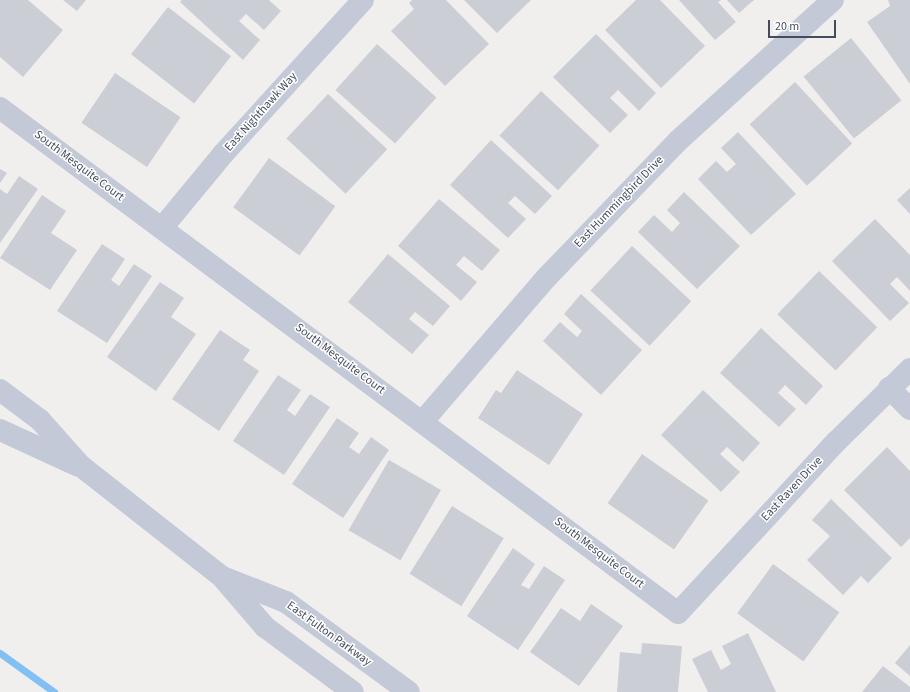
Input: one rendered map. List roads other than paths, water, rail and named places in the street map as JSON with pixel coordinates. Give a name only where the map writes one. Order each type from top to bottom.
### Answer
[{"type":"street","name":"East Nighthawk Way","points":[[162,228],[223,154],[363,0]]},
{"type":"street","name":"East Hummingbird Drive","points":[[423,420],[547,277],[679,140],[833,0]]},
{"type":"street","name":"South Mesquite Court","points":[[0,108],[423,420],[678,613]]},
{"type":"street","name":"East Raven Drive","points":[[678,613],[910,368]]},
{"type":"street","points":[[890,388],[910,409]]},
{"type":"street","name":"East Fulton Parkway","points":[[0,390],[40,420],[81,466],[222,576],[265,627],[353,692]]},
{"type":"street","name":"East Fulton Parkway","points":[[0,430],[81,466]]},
{"type":"street","name":"East Fulton Parkway","points":[[222,576],[286,602],[409,692]]},
{"type":"waterway","points":[[0,653],[54,692]]}]
